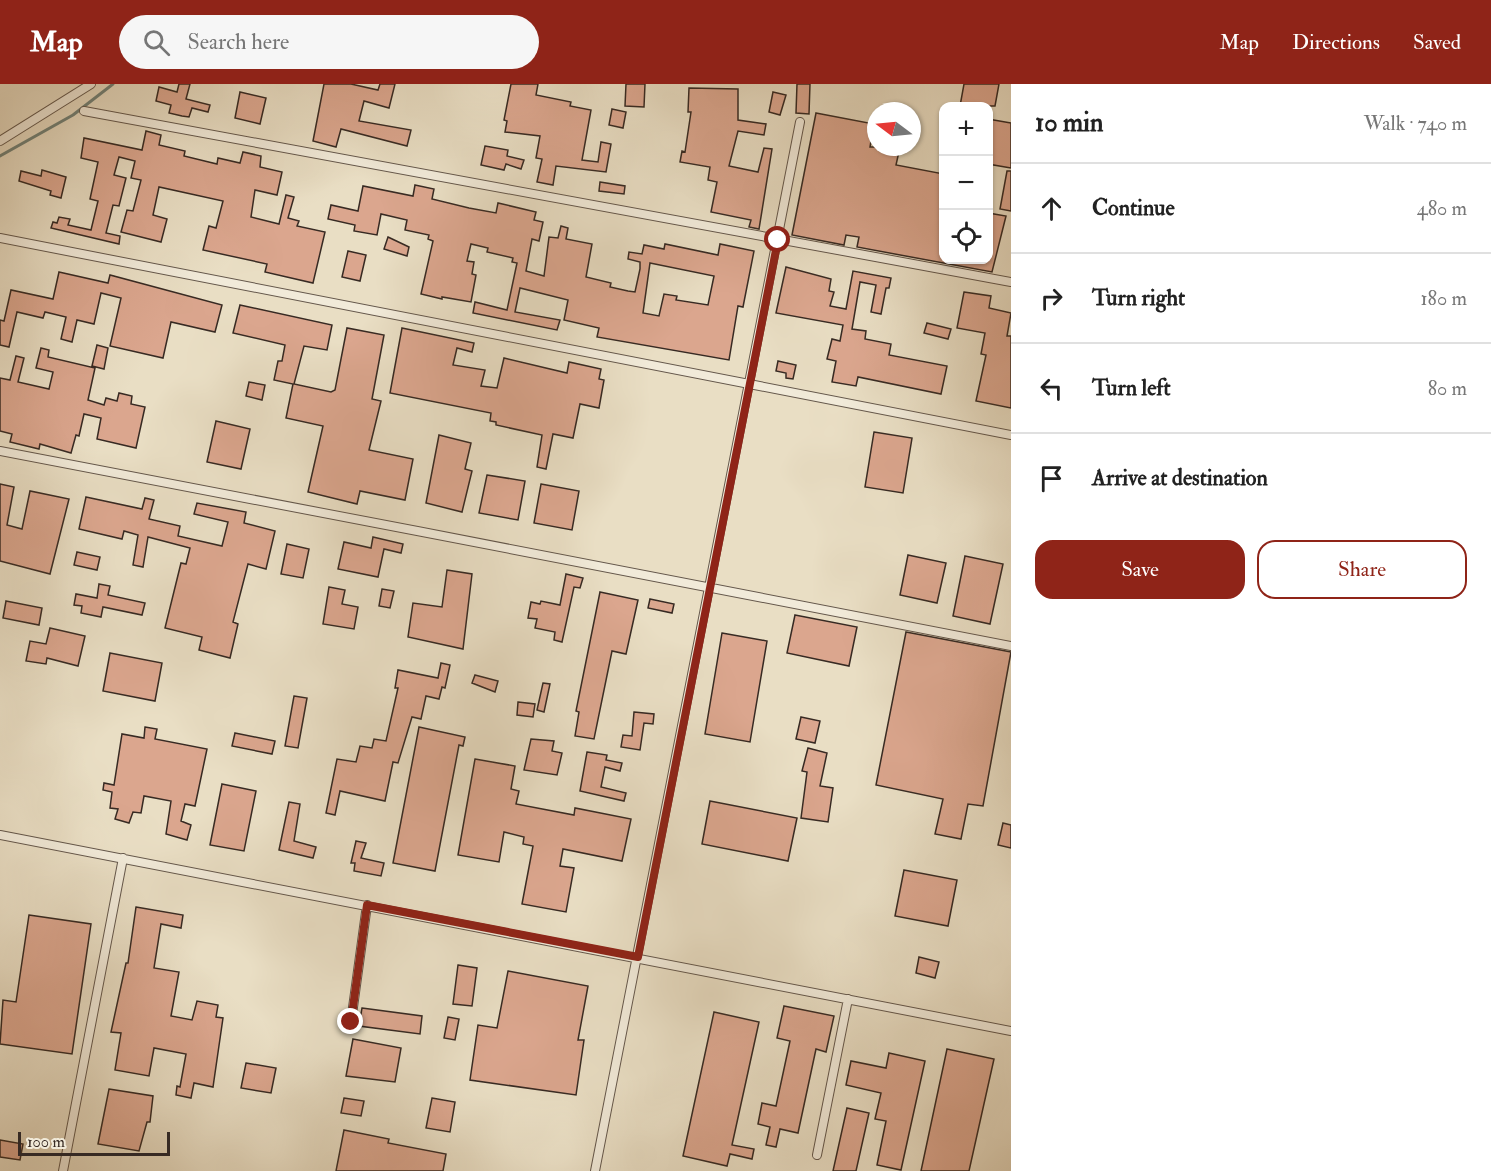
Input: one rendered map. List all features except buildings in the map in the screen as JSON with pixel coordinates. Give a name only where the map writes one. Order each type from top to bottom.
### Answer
[{"type":"street","points":[[0,141],[18,132],[91,84]]},
{"type":"street","points":[[84,111],[1011,282]]},
{"type":"street","points":[[595,1171],[800,122]]},
{"type":"street","points":[[0,238],[1011,435]]},
{"type":"street","points":[[0,451],[374,524],[710,585],[1011,646]]},
{"type":"street","points":[[0,835],[1011,1031]]},
{"type":"street","points":[[63,1171],[123,858]]},
{"type":"street","points":[[351,1022],[367,905]]},
{"type":"street","points":[[817,1155],[848,999]]},
{"type":"waterway","points":[[0,156],[73,115],[113,84]]},
{"type":"route","points":[[351,1022],[367,905],[638,957],[778,240]]}]
